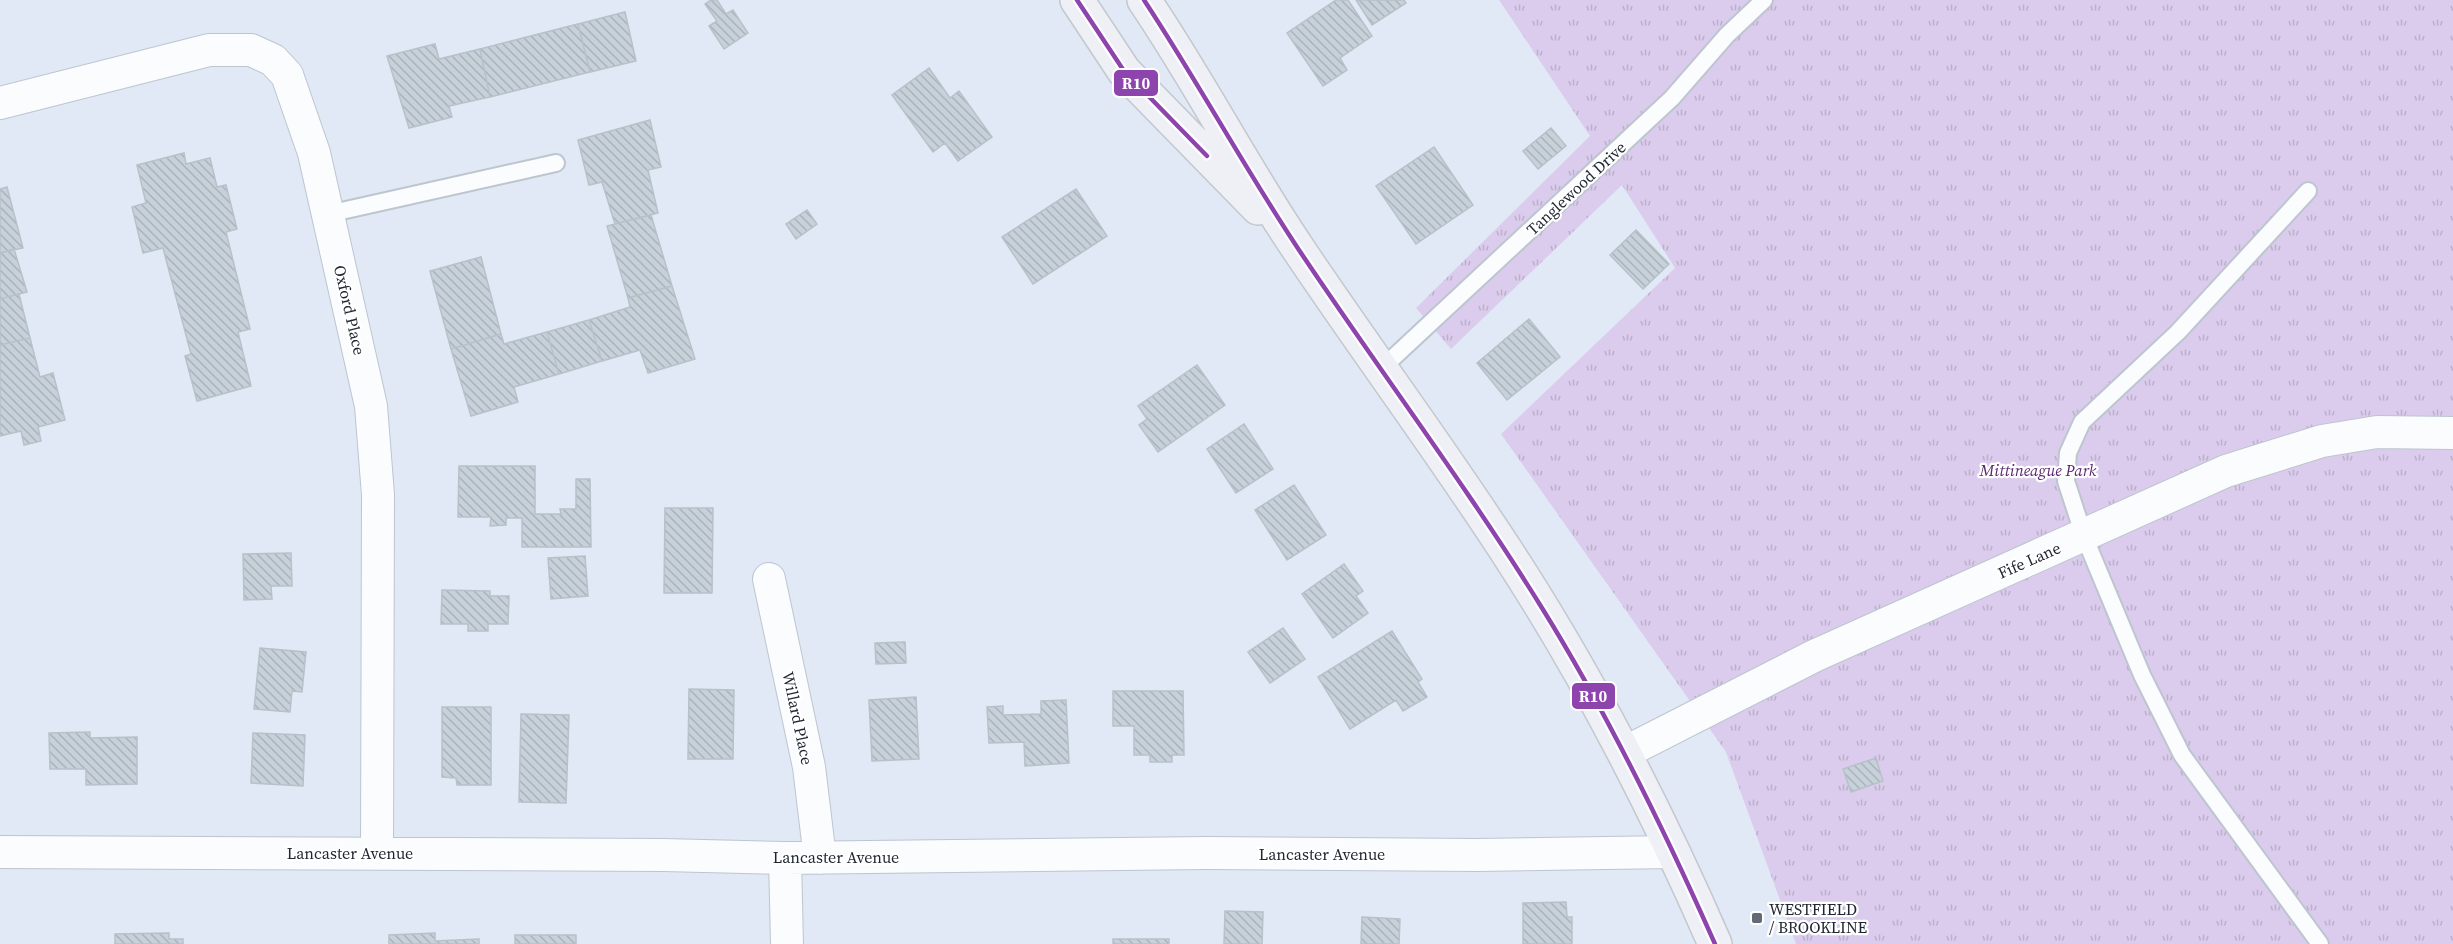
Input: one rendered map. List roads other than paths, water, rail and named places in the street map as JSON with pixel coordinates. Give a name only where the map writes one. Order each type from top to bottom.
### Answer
[{"type":"main road","points":[[1077,0],[1124,71],[1297,248]]},
{"type":"main road","points":[[1144,0],[1173,42],[1297,248],[1443,455],[1517,567],[1573,659],[1624,753],[1714,944]]},
{"type":"street","name":"Oxford Place","points":[[0,103],[208,50],[251,50],[273,60],[287,75],[314,153],[371,406],[378,495],[377,853]]},
{"type":"street","name":"Fife Lane","points":[[1624,753],[1814,656],[2226,471],[2322,441],[2377,432],[2453,433]]},
{"type":"street","name":"Willard Place","points":[[769,579],[809,767],[820,858]]},
{"type":"street","name":"Lancaster Avenue","points":[[0,852],[377,853],[785,858],[1206,853],[1477,855],[1672,852]]},
{"type":"street","points":[[785,858],[787,944]]},
{"type":"lane","name":"Tanglewood Drive","points":[[1381,369],[1672,98],[1727,35],[1764,0]]},
{"type":"lane","points":[[328,214],[556,163]]},
{"type":"lane","points":[[2308,191],[2178,332],[2082,422],[2068,453],[2066,481],[2084,536],[2142,675],[2182,755],[2320,944]]},
{"type":"place","name":"WESTFIELD / BROOKLINE","points":[[1757,918]]},
{"type":"park label","name":"Mittineague Park","points":[[2038,470]]}]
